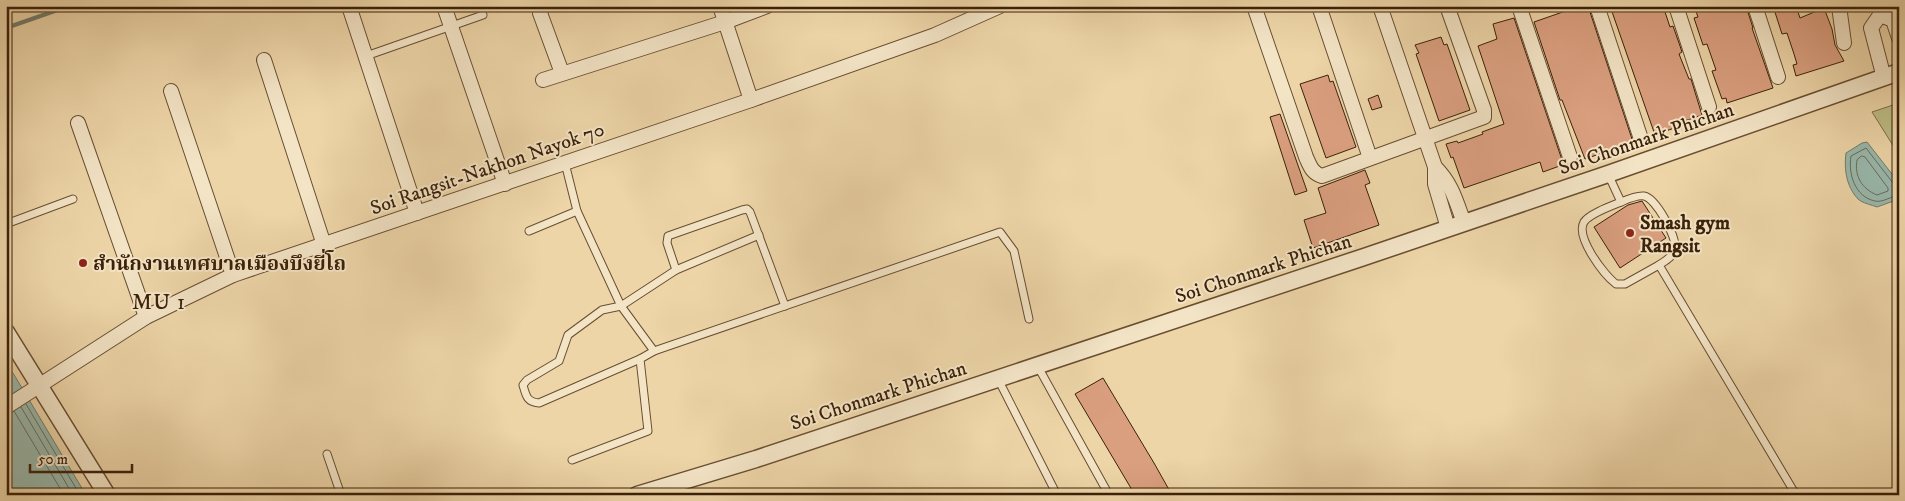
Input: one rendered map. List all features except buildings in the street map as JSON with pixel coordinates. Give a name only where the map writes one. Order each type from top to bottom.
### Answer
[{"type":"street","points":[[349,6],[417,213]]},
{"type":"street","points":[[444,6],[505,184]]},
{"type":"street","points":[[542,6],[540,13],[562,73]]},
{"type":"street","points":[[720,6],[752,100]]},
{"type":"street","points":[[543,80],[725,22],[767,6]]},
{"type":"street","points":[[1254,6],[1311,169],[1316,174],[1322,176],[1484,118],[1484,110],[1447,6]]},
{"type":"street","points":[[1319,6],[1370,158]]},
{"type":"street","points":[[1380,6],[1435,167],[1435,184],[1448,228]]},
{"type":"street","points":[[1519,6],[1570,157]]},
{"type":"street","points":[[1597,6],[1640,136]]},
{"type":"street","points":[[1676,6],[1709,107]]},
{"type":"street","points":[[1755,6],[1778,77]]},
{"type":"street","points":[[1839,6],[1844,43]]},
{"type":"street","name":"Soi Rangsit-Nakhon Nayok 70","points":[[6,407],[146,317],[232,275],[752,100],[935,35],[998,7]]},
{"type":"street","points":[[1891,75],[1872,28],[1880,10],[1893,20],[1899,38]]},
{"type":"street","points":[[264,60],[324,245]]},
{"type":"street","name":"Soi Chonmark Phichan","points":[[637,495],[756,459],[1464,223],[1891,75]]},
{"type":"street","points":[[171,91],[232,275]]},
{"type":"street","points":[[78,123],[146,317]]},
{"type":"street","points":[[1435,167],[1444,175],[1451,187],[1464,223]]},
{"type":"street","points":[[6,332],[35,389],[107,495]]},
{"type":"lane","points":[[366,56],[483,15]]},
{"type":"lane","points":[[565,163],[577,211],[621,306],[654,351]]},
{"type":"lane","points":[[1608,174],[1621,202]]},
{"type":"lane","points":[[1643,196],[1655,204],[1668,226],[1674,242],[1675,249],[1672,254],[1659,265],[1625,284],[1616,284],[1609,279],[1584,241],[1581,228],[1584,222],[1589,217],[1621,202],[1643,196]]},
{"type":"lane","points":[[6,224],[73,199]]},
{"type":"lane","points":[[676,270],[667,243],[668,236],[747,208],[785,306]]},
{"type":"lane","points":[[529,230],[577,211]]},
{"type":"lane","points":[[759,235],[676,270],[621,306],[602,310],[568,335],[559,361],[527,380],[523,385],[528,400],[532,403],[539,403],[640,359],[654,351],[1000,232],[1014,250],[1029,319]]},
{"type":"lane","points":[[1659,265],[1796,495]]},
{"type":"lane","points":[[572,460],[648,431],[640,359]]},
{"type":"lane","points":[[1037,365],[1109,495]]},
{"type":"lane","points":[[998,378],[1057,495]]},
{"type":"lane","points":[[327,454],[341,495]]},
{"type":"shaded area","points":[[1899,103],[1899,155],[1872,112]]},
{"type":"water","points":[[1867,142],[1899,183],[1899,199],[1877,207],[1864,203],[1854,194],[1848,183],[1845,165],[1846,153]]},
{"type":"water","points":[[6,362],[16,378],[86,495],[6,495]]},
{"type":"waterway","points":[[6,28],[69,6]]},
{"type":"place","name":"Smash gym Rangsit","points":[[1630,233]]},
{"type":"place","name":"สำนักงานเทศบาลเมืองบึงยี่โถ","points":[[83,263]]},
{"type":"district","name":"MU 1","points":[[159,301]]}]
